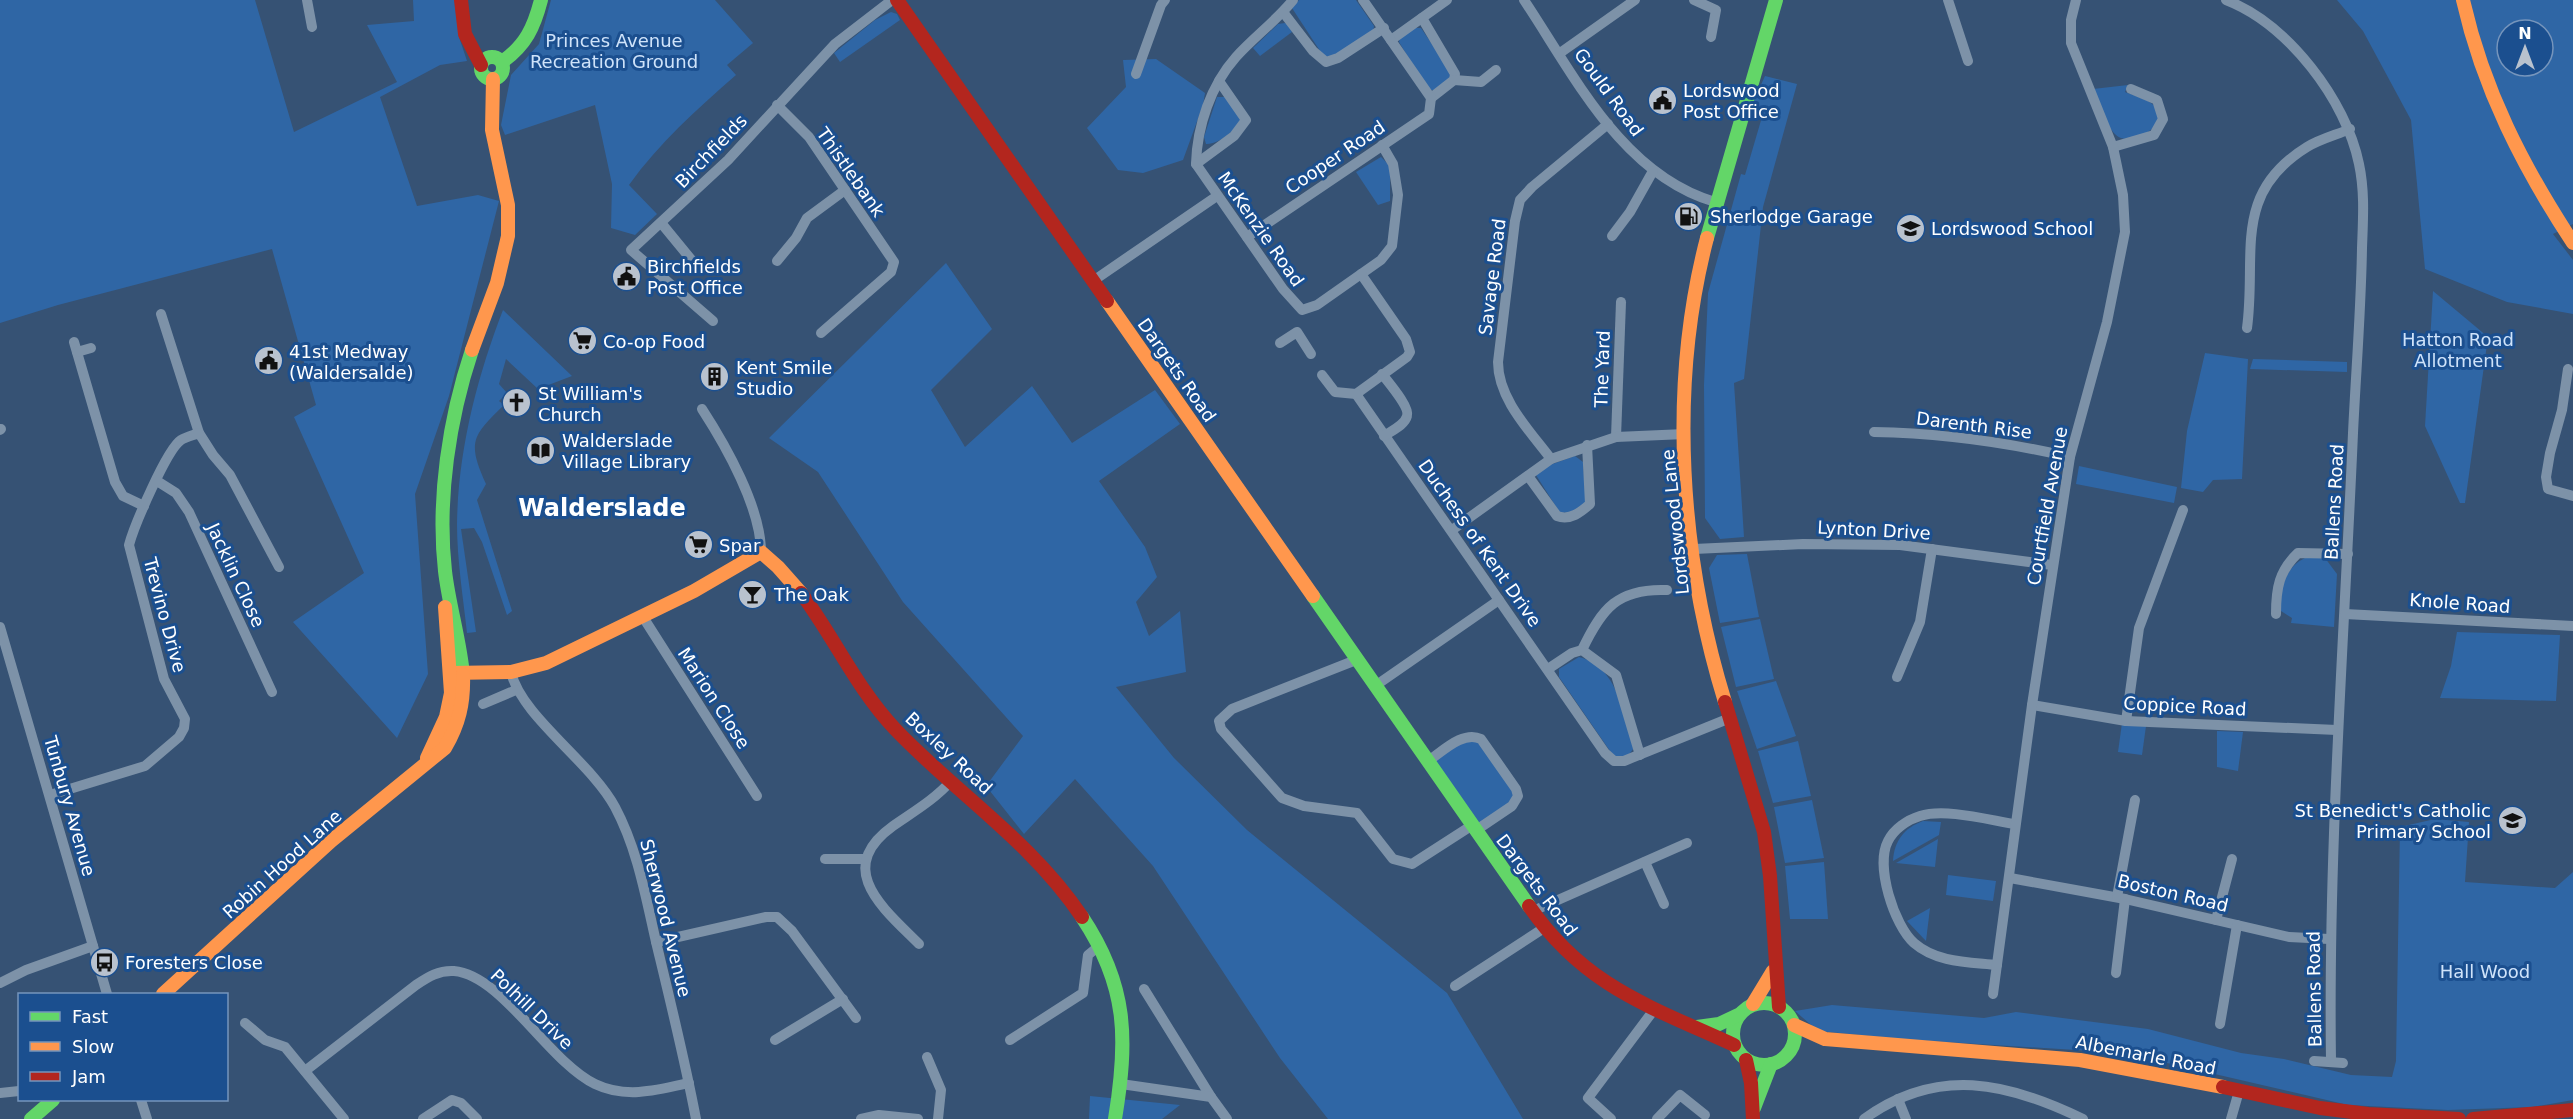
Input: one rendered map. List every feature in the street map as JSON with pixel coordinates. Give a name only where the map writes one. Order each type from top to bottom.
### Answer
[{"type":"street","points":[[307,0],[312,27]]},
{"type":"street","points":[[461,0],[465,34],[481,65],[483,75],[493,79]]},
{"type":"street","points":[[502,62],[513,55],[531,35],[541,0]]},
{"type":"street","name":"Birchfields","points":[[712,321],[631,250],[662,224],[728,160],[835,44],[892,0]]},
{"type":"street","name":"Dargets Road","points":[[897,0],[1544,928],[1576,964],[1630,1000],[1697,1027],[1734,1045]]},
{"type":"street","points":[[1136,74],[1161,5],[1165,0]]},
{"type":"street","name":"McKenzie Road","points":[[1293,0],[1236,57],[1219,81],[1197,140],[1196,164],[1217,196],[1302,310],[1317,305],[1381,260],[1392,246],[1398,195],[1393,164],[1382,145]]},
{"type":"street","points":[[1363,0],[1431,98]]},
{"type":"street","points":[[1391,40],[1447,0]]},
{"type":"street","name":"Gould Road","points":[[1524,0],[1608,124],[1653,171],[1687,192],[1715,202]]},
{"type":"street","points":[[1560,53],[1635,0]]},
{"type":"street","points":[[1694,0],[1718,5],[1711,37]]},
{"type":"street","name":"Lordswood Lane","points":[[1776,0],[1760,68],[1732,145],[1715,202],[1700,266],[1690,329],[1685,434],[1687,500],[1707,631],[1752,783],[1766,843],[1774,922],[1773,971],[1779,1007]]},
{"type":"street","points":[[1948,0],[1968,61]]},
{"type":"street","name":"Courtfield Avenue","points":[[1993,994],[2052,565],[2070,457],[2106,322],[2126,232],[2123,195],[2113,147],[2071,43],[2071,20],[2076,0]]},
{"type":"street","name":"Ballens Road","points":[[2226,0],[2238,4],[2281,35],[2313,68],[2350,129],[2360,166],[2363,200],[2329,939],[2331,1061]]},
{"type":"street","points":[[2463,0],[2487,84],[2504,126],[2537,190],[2573,243]]},
{"type":"street","points":[[1282,12],[1326,62],[1338,58],[1383,28]]},
{"type":"street","points":[[1422,18],[1454,70],[1454,80],[1481,81],[1496,70]]},
{"type":"street","points":[[481,65],[489,57],[502,62]]},
{"type":"street","points":[[493,79],[502,73],[502,62]]},
{"type":"street","points":[[493,79],[491,115],[510,219],[508,239],[501,273],[470,357],[455,412],[443,484],[446,577],[443,594],[457,674],[511,672],[553,660],[720,578],[761,552],[757,515],[718,435],[702,409]]},
{"type":"street","name":"Cooper Road","points":[[1247,237],[1429,114],[1431,98],[1454,80]]},
{"type":"street","name":"McKenzie Road","points":[[1196,164],[1234,136],[1246,120],[1219,81]]},
{"type":"street","points":[[2113,147],[2154,135],[2161,125],[2162,113],[2157,100],[2131,89]]},
{"type":"street","name":"Thistlebank","points":[[777,105],[809,137],[894,262],[891,273],[821,333]]},
{"type":"street","name":"Savage Road","points":[[1551,459],[1508,400],[1499,381],[1498,362],[1515,221],[1520,200],[1532,187],[1608,124]]},
{"type":"street","points":[[2247,328],[2250,305],[2251,230],[2258,200],[2272,175],[2308,147],[2350,129]]},
{"type":"street","points":[[1612,236],[1630,212],[1653,171]]},
{"type":"street","points":[[777,261],[796,238],[807,219],[845,190]]},
{"type":"street","points":[[1093,281],[1217,196]]},
{"type":"street","points":[[662,224],[694,263]]},
{"type":"street","points":[[1322,375],[1335,392],[1356,394],[1407,357],[1410,347],[1361,274]]},
{"type":"street","name":"The Yard","points":[[1616,437],[1621,302]]},
{"type":"street","points":[[1280,343],[1297,332],[1302,310]]},
{"type":"street","points":[[161,314],[199,434],[230,475],[279,567]]},
{"type":"street","points":[[1297,332],[1311,354]]},
{"type":"street","points":[[91,348],[75,347],[115,482],[123,496],[144,506]]},
{"type":"street","points":[[2568,369],[2562,410],[2546,477],[2548,489],[2573,496]]},
{"type":"street","points":[[1382,374],[1407,409],[1407,417],[1403,422],[1384,436]]},
{"type":"street","name":"Duchess of Kent Drive","points":[[1356,394],[1605,753],[1614,761],[1624,761],[1731,718]]},
{"type":"street","name":"Darenth Rise","points":[[1874,432],[1919,433],[1981,440],[2070,457]]},
{"type":"street","name":"Trevino Drive","points":[[50,795],[146,766],[179,737],[184,728],[185,719],[164,679],[129,544],[169,452],[181,440],[199,434]]},
{"type":"street","points":[[1452,530],[1551,459],[1616,437],[1685,434]]},
{"type":"street","points":[[1528,476],[1557,516],[1562,518],[1575,515],[1590,504],[1587,445]]},
{"type":"street","name":"Jacklin Close","points":[[157,481],[176,493],[189,512],[272,692]]},
{"type":"street","points":[[2126,720],[2139,628],[2183,510]]},
{"type":"street","name":"Lynton Drive","points":[[1694,549],[1803,543],[1880,544],[2052,565]]},
{"type":"street","points":[[1897,676],[1920,622],[1932,549]]},
{"type":"street","name":"Boxley Road","points":[[761,552],[778,565],[798,589],[883,715],[908,743],[1032,859],[1067,898],[1099,946],[1120,1000],[1124,1036],[1121,1084],[1115,1119]]},
{"type":"street","points":[[2276,614],[2276,596],[2284,566],[2298,553],[2348,554]]},
{"type":"street","points":[[1582,651],[1592,630],[1612,603],[1622,596],[1648,589],[1667,590]]},
{"type":"street","points":[[1375,686],[1499,600]]},
{"type":"street","name":"Knole Road","points":[[2345,614],[2395,614],[2573,626]]},
{"type":"street","name":"Marion Close","points":[[643,617],[757,796]]},
{"type":"street","name":"Tunbury Avenue","points":[[0,627],[107,993]]},
{"type":"street","points":[[1548,669],[1572,652],[1582,651],[1616,675],[1640,755]]},
{"type":"street","points":[[1356,660],[1232,709],[1219,721],[1221,729],[1282,798],[1304,806],[1357,813],[1393,859],[1412,864],[1473,828]]},
{"type":"street","name":"Sherwood Avenue","points":[[511,672],[516,690],[597,780],[615,807],[635,854],[696,1119]]},
{"type":"street","name":"Robin Hood Lane","points":[[164,993],[331,842],[425,763],[446,717],[457,674]]},
{"type":"street","points":[[483,704],[516,690]]},
{"type":"street","name":"Coppice Road","points":[[2032,705],[2126,720],[2337,730]]},
{"type":"street","name":"Dargets Road","points":[[1428,761],[1463,738],[1475,736],[1481,739],[1516,789],[1517,801],[1512,806],[1473,828]]},
{"type":"street","points":[[920,944],[882,905],[867,884],[865,859],[880,837],[934,798],[951,781]]},
{"type":"street","points":[[2116,973],[2121,898],[2135,800]]},
{"type":"street","points":[[1997,965],[1947,959],[1924,951],[1914,943],[1899,924],[1892,903],[1884,862],[1885,849],[1898,828],[1920,816],[1952,815],[2015,824]]},
{"type":"street","points":[[1533,911],[1687,843]]},
{"type":"street","points":[[825,859],[865,859]]},
{"type":"street","points":[[2216,920],[2232,859]]},
{"type":"street","points":[[1645,862],[1664,904]]},
{"type":"street","name":"Boston Road","points":[[2010,878],[2121,898],[2289,937],[2329,939]]},
{"type":"street","points":[[656,942],[766,917],[777,917],[792,931],[856,1018]]},
{"type":"street","points":[[2220,1024],[2237,925]]},
{"type":"street","points":[[1455,986],[1544,928]]},
{"type":"street","points":[[0,983],[26,970],[93,946]]},
{"type":"street","points":[[1010,1040],[1083,993],[1089,955],[1099,946]]},
{"type":"street","name":"Polhill Drive","points":[[305,1071],[432,974],[452,971],[471,975],[488,985],[570,1068],[595,1085],[618,1091],[642,1093],[689,1083]]},
{"type":"street","points":[[1697,1027],[1719,1024],[1738,1015],[1753,1004],[1773,971]]},
{"type":"street","points":[[1144,989],[1227,1119]]},
{"type":"street","points":[[775,1040],[843,999]]},
{"type":"street","points":[[1746,1060],[1758,1065],[1771,1064],[1786,1056],[1795,1037],[1794,1025],[1788,1014],[1779,1007],[1766,1003],[1753,1004]]},
{"type":"street","points":[[1611,1119],[1588,1098],[1653,1011]]},
{"type":"street","points":[[1738,1015],[1732,1035],[1734,1045],[1746,1060],[1751,1083],[1753,1115]]},
{"type":"street","points":[[245,1023],[265,1040],[285,1047],[340,1118]]},
{"type":"street","name":"Albemarle Road","points":[[1794,1025],[1825,1039]]},
{"type":"street","name":"Albemarle Road","points":[[1791,1048],[1825,1039],[2080,1060],[2320,1108],[2368,1114],[2459,1119]]},
{"type":"street","points":[[927,1057],[941,1090],[938,1119]]},
{"type":"street","name":"Ballens Road","points":[[2314,1061],[2343,1064]]},
{"type":"street","points":[[1753,1115],[1771,1064]]},
{"type":"street","points":[[1121,1084],[1211,1097]]},
{"type":"street","points":[[1864,1119],[1898,1099],[1919,1090],[1948,1084],[1979,1084],[2057,1106],[2083,1119]]},
{"type":"street","points":[[0,1093],[18,1091]]},
{"type":"street","points":[[2231,1119],[2240,1091]]},
{"type":"street","points":[[1657,1119],[1680,1095],[1705,1115]]},
{"type":"street","points":[[1898,1099],[1906,1119]]},
{"type":"street","points":[[423,1119],[452,1100],[461,1103],[477,1119]]},
{"type":"street","points":[[32,1119],[52,1101]]},
{"type":"street","points":[[141,1101],[147,1119]]},
{"type":"street","points":[[2473,1119],[2573,1110]]},
{"type":"street","points":[[861,1119],[879,1114],[918,1119]]},
{"type":"green space","points":[[0,0],[255,0],[294,132],[397,82],[367,25],[414,21],[413,0],[456,0],[459,37],[467,61],[440,65],[380,97],[417,206],[478,195],[499,201],[449,396],[415,494],[428,674],[397,738],[293,622],[364,573],[294,417],[316,405],[272,249],[58,305],[0,323]]},
{"type":"green space","name":"Princes Avenue Recreation Ground","points":[[551,0],[715,0],[753,43],[727,65],[736,75],[666,141],[629,185],[657,214],[635,235],[611,228],[612,184],[595,105],[505,135],[501,125],[511,75],[539,44]]},
{"type":"green space","points":[[1299,0],[1356,0],[1374,26],[1373,32],[1339,56],[1324,57],[1292,8]]},
{"type":"green space","points":[[2337,0],[2573,0],[2573,224],[2553,234],[2573,260],[2573,314],[2507,302],[2425,269],[2411,120],[2363,31]]},
{"type":"green space","points":[[891,12],[897,14],[900,20],[840,62],[834,53],[875,20]]},
{"type":"green space","points":[[1285,23],[1290,26],[1292,32],[1260,56],[1253,48],[1278,24]]},
{"type":"green space","points":[[1415,28],[1421,28],[1453,75],[1435,90],[1428,90],[1399,42],[1400,36]]},
{"type":"green space","points":[[1156,59],[1205,93],[1203,105],[1183,160],[1143,173],[1118,170],[1087,128],[1126,87],[1123,60]]},
{"type":"green space","points":[[1765,76],[1797,84],[1763,207],[1744,379],[1734,383],[1744,537],[1720,539],[1705,518],[1704,385],[1708,293],[1741,174],[1745,175],[1762,117],[1748,113]]},
{"type":"green space","points":[[2128,85],[2125,92],[2151,103],[2158,110],[2159,118],[2149,131],[2131,139],[2123,138],[2112,131],[2093,89]]},
{"type":"green space","points":[[1217,97],[1228,97],[1242,119],[1227,136],[1206,144],[1204,137]]},
{"type":"green space","points":[[1381,157],[1390,166],[1390,201],[1378,205],[1356,172]]},
{"type":"green space","points":[[946,263],[992,329],[931,390],[965,447],[1032,386],[1072,443],[1155,390],[1180,424],[1099,481],[1145,547],[1157,577],[1136,602],[1149,636],[1180,611],[1186,672],[1116,687],[1174,758],[1247,830],[1447,993],[1523,1119],[1328,1119],[1280,1058],[1153,866],[1075,779],[1024,834],[986,786],[1023,736],[903,602],[818,472],[769,438]]},
{"type":"green space","name":"Hatton Road Allotment","points":[[2433,291],[2488,337],[2465,503],[2460,503],[2425,426]]},
{"type":"green space","points":[[503,310],[572,376],[538,389],[506,359],[499,384],[507,393],[499,401],[504,405],[479,433],[475,449],[486,484],[477,500],[512,611],[507,615],[482,542],[474,528],[461,529],[476,632],[467,633],[457,538],[461,469],[477,388]]},
{"type":"green space","points":[[2205,353],[2248,359],[2242,479],[2213,480],[2203,492],[2181,488],[2187,431]]},
{"type":"green space","points":[[2253,359],[2347,362],[2347,372],[2250,369]]},
{"type":"green space","points":[[1575,456],[1583,462],[1586,504],[1571,512],[1560,513],[1536,475],[1547,466]]},
{"type":"green space","points":[[2079,466],[2177,487],[2174,503],[2076,484]]},
{"type":"green space","points":[[1747,554],[1759,617],[1720,623],[1709,568],[1717,555]]},
{"type":"green space","points":[[2305,558],[2325,558],[2337,574],[2334,627],[2291,623],[2292,618],[2281,611],[2282,588],[2288,573]]},
{"type":"green space","points":[[1760,619],[1774,679],[1736,687],[1721,627]]},
{"type":"green space","points":[[2457,632],[2560,635],[2556,701],[2440,698],[2451,666]]},
{"type":"green space","points":[[1579,657],[1592,662],[1611,681],[1634,748],[1627,757],[1615,756],[1610,751],[1559,677],[1559,669]]},
{"type":"green space","points":[[1776,681],[1796,736],[1757,749],[1737,691]]},
{"type":"green space","points":[[2122,723],[2146,726],[2142,755],[2118,752]]},
{"type":"green space","points":[[2217,731],[2243,732],[2238,771],[2217,767]]},
{"type":"green space","points":[[1475,736],[1518,796],[1475,831],[1428,761]]},
{"type":"green space","points":[[1798,741],[1811,796],[1773,803],[1758,751]]},
{"type":"green space","points":[[1812,800],[1824,858],[1785,863],[1774,807]]},
{"type":"green space","name":"Hall Wood","points":[[2435,819],[2469,822],[2465,882],[2555,888],[2573,872],[2573,1100],[2532,1107],[2448,1110],[2348,1105],[2124,1053],[1913,1040],[1818,1031],[1795,1011],[1832,1005],[1984,1018],[2016,1012],[2148,1029],[2241,1053],[2284,1059],[2351,1075],[2392,1077],[2396,1061],[2400,827]]},
{"type":"green space","points":[[1923,821],[1941,822],[1939,835],[1893,861],[1895,847],[1901,836],[1910,827]]},
{"type":"green space","points":[[1938,839],[1935,867],[1896,863]]},
{"type":"green space","points":[[1824,862],[1828,919],[1790,919],[1785,866]]},
{"type":"green space","points":[[1948,875],[1996,881],[1993,901],[1946,895]]},
{"type":"green space","points":[[1930,908],[1926,941],[1907,921]]},
{"type":"green space","points":[[1090,1096],[1180,1105],[1162,1119],[1089,1119]]},
{"type":"traffic: fast","points":[[502,62],[528,35],[541,0]]},
{"type":"traffic: fast","points":[[1707,238],[1776,0]]},
{"type":"traffic: fast","points":[[492,57],[500,60],[503,68],[500,76],[492,79],[484,76],[481,68],[484,60],[492,57]]},
{"type":"traffic: fast","points":[[463,675],[445,571],[443,516],[451,431],[472,350]]},
{"type":"traffic: fast","points":[[1313,596],[1529,906]]},
{"type":"traffic: fast","points":[[1082,917],[1108,967],[1121,1014],[1122,1064],[1115,1119]]},
{"type":"traffic: fast","points":[[1764,1003],[1776,1005],[1786,1012],[1793,1022],[1795,1034],[1793,1046],[1786,1056],[1776,1063],[1764,1065],[1752,1063],[1742,1056],[1735,1046],[1733,1034],[1735,1022],[1742,1012],[1752,1005],[1764,1003]]},
{"type":"traffic: fast","points":[[1697,1027],[1719,1024],[1738,1015]]},
{"type":"traffic: fast","points":[[1754,1108],[1771,1064]]},
{"type":"traffic: fast","points":[[31,1119],[52,1101]]},
{"type":"traffic: slow","points":[[2463,0],[2471,33],[2493,96],[2521,156],[2573,243]]},
{"type":"traffic: slow","points":[[472,350],[497,283],[508,236],[508,205],[492,130],[493,79]]},
{"type":"traffic: slow","points":[[1707,238],[1695,295],[1687,353],[1684,471],[1689,530],[1698,589],[1725,702]]},
{"type":"traffic: slow","points":[[1107,301],[1313,596]]},
{"type":"traffic: slow","points":[[451,673],[511,672],[546,663],[694,591],[761,552],[801,593]]},
{"type":"traffic: slow","points":[[427,758],[446,717],[451,693],[445,607]]},
{"type":"traffic: slow","points":[[164,993],[331,841],[445,748],[460,713],[463,675]]},
{"type":"traffic: slow","points":[[1753,1004],[1773,971]]},
{"type":"traffic: slow","points":[[1794,1025],[1825,1039],[2080,1060],[2223,1087]]},
{"type":"traffic: jam","points":[[461,0],[465,34],[481,65]]},
{"type":"traffic: jam","points":[[897,0],[1107,301]]},
{"type":"traffic: jam","points":[[801,593],[881,713],[918,752],[1017,841],[1062,890],[1082,917]]},
{"type":"traffic: jam","points":[[1725,702],[1764,832],[1770,876],[1779,1007]]},
{"type":"traffic: jam","points":[[1529,906],[1572,956],[1596,975],[1646,1005],[1734,1045]]},
{"type":"traffic: jam","points":[[1746,1060],[1751,1083],[1753,1119]]},
{"type":"traffic: jam","points":[[2223,1087],[2320,1108],[2368,1114],[2459,1119]]},
{"type":"traffic: jam","points":[[2473,1119],[2573,1110]]},
{"type":"place","name":"Lordswood Post Office","points":[[1662,100]]},
{"type":"place","name":"Sherlodge Garage","points":[[1689,216]]},
{"type":"place","name":"Lordswood School","points":[[1910,228]]},
{"type":"place","name":"Birchfields Post Office","points":[[626,276]]},
{"type":"place","name":"Co-op Food","points":[[582,341]]},
{"type":"place","name":"41st Medway (Waldersalde)","points":[[268,361]]},
{"type":"place","name":"Kent Smile Studio","points":[[715,377]]},
{"type":"place","name":"St William's Church","points":[[517,403]]},
{"type":"place","name":"Walderslade Village Library","points":[[541,450]]},
{"type":"place","name":"Spar","points":[[698,545]]},
{"type":"place","name":"The Oak","points":[[753,594]]},
{"type":"place","name":"St Benedict's Catholic Primary School","points":[[2512,820]]},
{"type":"place","name":"Foresters Close","points":[[104,962]]},
{"type":"district","name":"Walderslade","points":[[602,508]]}]
